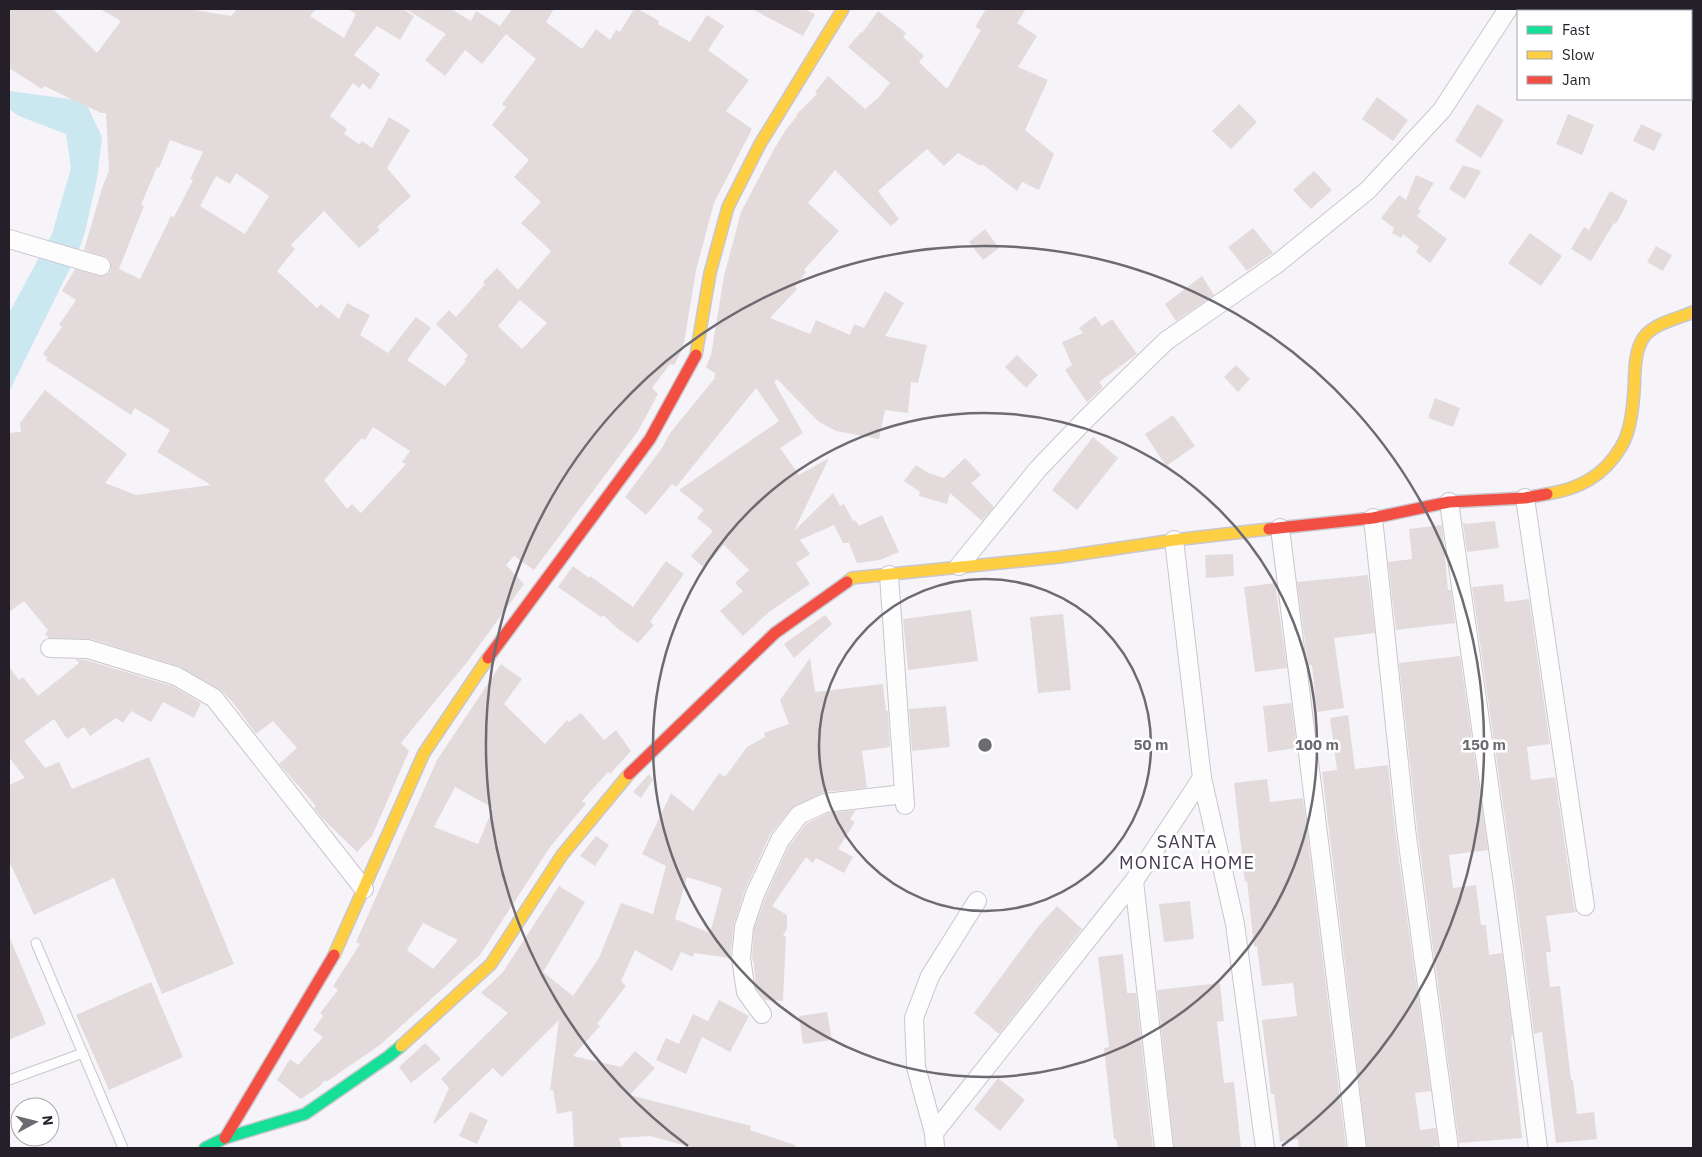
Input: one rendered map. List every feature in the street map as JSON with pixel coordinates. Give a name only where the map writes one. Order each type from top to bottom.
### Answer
[{"type":"street","points":[[224,1138],[332,960],[424,753],[500,640],[650,439],[697,353],[710,273],[728,207],[760,144],[843,9]]},
{"type":"street","points":[[958,566],[1038,469],[1166,341],[1278,263],[1368,190],[1442,110],[1508,9]]},
{"type":"street","points":[[15,240],[93,263]]},
{"type":"street","points":[[205,1148],[224,1138],[305,1114],[389,1056],[491,964],[562,855],[631,771],[775,633],[852,578],[958,566],[1060,558],[1174,540],[1373,518],[1449,502],[1525,498],[1561,492],[1586,483],[1605,468],[1622,446],[1632,413],[1637,356],[1641,341],[1652,329],[1693,312]]},
{"type":"street","points":[[1525,498],[1585,906]]},
{"type":"street","points":[[1449,502],[1538,1148]]},
{"type":"street","points":[[1373,518],[1406,829],[1449,1148]]},
{"type":"street","points":[[1280,528],[1357,1148]]},
{"type":"street","points":[[1174,540],[1202,778],[1235,924],[1265,1148]]},
{"type":"street","points":[[762,1014],[746,992],[741,958],[744,927],[755,894],[780,840],[799,815],[825,803],[904,800],[889,574]]},
{"type":"street","points":[[50,648],[88,649],[106,654],[176,676],[214,698],[364,889]]},
{"type":"street","points":[[934,1141],[1134,882],[1202,778]]},
{"type":"street","points":[[1134,882],[1164,1148]]},
{"type":"street","points":[[934,1141],[916,1067],[914,1018],[930,976],[977,901]]},
{"type":"lane","points":[[36,943],[123,1148]]},
{"type":"lane","points":[[9,1080],[83,1053]]},
{"type":"water","points":[[9,91],[85,101],[102,137],[97,179],[79,250],[9,392],[9,313],[52,234],[71,168],[66,134],[19,116],[9,109]]},
{"type":"building","points":[[9,9],[53,9],[97,53],[121,21],[100,9],[189,9],[231,16],[237,9],[316,9],[310,16],[344,38],[356,14],[348,9],[403,9],[414,16],[400,40],[377,26],[354,55],[380,74],[370,90],[363,83],[359,88],[353,83],[330,116],[347,129],[344,134],[359,144],[362,141],[372,148],[389,117],[410,130],[387,168],[411,196],[377,227],[380,230],[359,248],[324,211],[291,245],[295,249],[277,271],[317,308],[321,304],[339,319],[347,303],[370,315],[360,335],[388,353],[416,317],[431,328],[407,360],[445,386],[466,361],[464,360],[468,355],[436,324],[449,310],[456,317],[485,284],[483,282],[497,268],[518,290],[551,251],[521,223],[541,202],[514,177],[529,160],[492,125],[506,107],[502,104],[536,59],[506,34],[482,64],[465,50],[445,76],[425,60],[446,34],[406,9],[451,9],[471,21],[476,11],[500,26],[512,9],[554,9],[546,22],[582,49],[596,29],[610,40],[616,30],[620,32],[634,9],[638,9],[659,21],[658,24],[690,42],[707,15],[724,26],[708,50],[749,80],[726,111],[752,129],[714,203],[696,271],[683,348],[674,365],[670,364],[652,388],[658,394],[638,431],[534,570],[514,556],[506,565],[524,584],[468,661],[401,743],[409,751],[372,836],[357,852],[322,818],[314,808],[316,806],[279,764],[297,748],[273,721],[256,734],[235,705],[222,691],[181,667],[91,639],[49,638],[45,634],[48,630],[24,601],[9,612],[9,433],[21,432],[20,423],[45,390],[127,454],[105,483],[136,495],[211,485],[157,452],[170,430],[135,408],[131,415],[46,360],[47,357],[43,354],[62,327],[59,325],[76,300],[62,291],[75,269],[103,276],[109,273],[111,269],[111,263],[108,258],[84,250],[102,188],[109,171],[106,113],[101,113],[44,86],[42,89],[9,68]],"holes":[[[170,140],[203,152],[190,179],[193,180],[174,217],[171,216],[140,279],[119,269],[144,206],[141,205],[157,167],[159,168]],[[236,173],[269,196],[245,234],[200,206],[216,176],[230,184]],[[520,300],[547,323],[522,349],[498,326]],[[373,427],[410,451],[402,462],[406,464],[361,513],[352,504],[347,509],[324,480],[362,438],[365,440]]]},
{"type":"building","points":[[752,9],[804,9],[815,14],[803,36]]},
{"type":"building","points":[[986,9],[1026,9],[1017,23],[1037,36],[1018,67],[1048,80],[1025,130],[1054,154],[1039,190],[1022,182],[1017,191],[982,164],[981,166],[958,153],[944,166],[927,149],[878,191],[899,219],[891,226],[835,170],[808,203],[839,231],[804,270],[806,272],[795,287],[797,289],[770,318],[810,334],[816,320],[850,335],[854,324],[864,328],[885,291],[904,303],[885,336],[927,345],[918,383],[911,382],[908,413],[885,410],[879,439],[836,431],[819,422],[777,379],[774,382],[803,433],[780,448],[799,475],[829,458],[794,531],[833,493],[840,506],[844,504],[853,521],[855,520],[859,526],[882,515],[899,552],[880,560],[857,563],[849,543],[843,543],[834,525],[800,540],[810,554],[796,563],[810,584],[769,612],[743,636],[720,611],[743,591],[735,583],[749,570],[724,545],[704,568],[691,556],[713,531],[697,518],[704,510],[679,490],[779,421],[756,388],[676,487],[672,484],[646,515],[625,497],[662,448],[670,433],[715,378],[716,374],[706,367],[711,355],[724,276],[741,212],[773,151],[796,115],[817,94],[815,92],[828,76],[865,109],[878,98],[890,83],[848,47],[862,33],[878,11],[906,33],[903,37],[924,56],[919,62],[947,89],[981,30],[975,27]]},
{"type":"building","points":[[1377,97],[1408,120],[1393,141],[1362,119]]},
{"type":"building","points":[[1239,104],[1257,122],[1231,149],[1212,131]]},
{"type":"building","points":[[1477,104],[1504,120],[1481,158],[1455,141]]},
{"type":"building","points":[[1568,114],[1594,125],[1582,155],[1556,144]]},
{"type":"building","points":[[1641,124],[1662,134],[1654,151],[1633,141]]},
{"type":"building","points":[[1463,165],[1481,171],[1465,199],[1449,189]]},
{"type":"building","points":[[1314,171],[1332,190],[1311,209],[1293,190]]},
{"type":"building","points":[[1416,175],[1434,183],[1418,209],[1421,211],[1417,216],[1447,239],[1430,263],[1416,252],[1419,247],[1403,234],[1401,238],[1392,233],[1394,228],[1381,218],[1399,195],[1406,200]]},
{"type":"building","points":[[1610,191],[1628,201],[1616,224],[1614,223],[1591,261],[1571,249],[1584,227],[1589,230]]},
{"type":"building","points":[[1253,228],[1273,253],[1247,271],[1228,247]]},
{"type":"building","points":[[985,229],[999,248],[983,260],[969,242]]},
{"type":"building","points":[[1530,233],[1562,256],[1541,286],[1508,263]]},
{"type":"building","points":[[1656,246],[1672,255],[1663,271],[1647,262]]},
{"type":"building","points":[[1202,276],[1214,295],[1176,321],[1165,304]]},
{"type":"building","points":[[1095,316],[1102,326],[1112,319],[1137,354],[1099,382],[1103,387],[1087,402],[1065,370],[1072,365],[1062,342],[1083,333],[1079,328]]},
{"type":"building","points":[[1017,355],[1038,375],[1026,388],[1005,367]]},
{"type":"building","points":[[1236,365],[1250,379],[1238,392],[1224,377]]},
{"type":"building","points":[[1435,398],[1460,408],[1453,427],[1428,418]]},
{"type":"building","points":[[1173,415],[1195,446],[1166,466],[1145,434]]},
{"type":"building","points":[[1093,437],[1118,458],[1077,510],[1052,490]]},
{"type":"building","points":[[965,458],[981,475],[971,483],[994,507],[982,521],[950,493],[947,504],[919,496],[920,492],[904,481],[916,465],[928,473],[944,478]]},
{"type":"building","points":[[1495,521],[1499,548],[1467,552],[1463,523]]},
{"type":"building","points":[[1442,525],[1448,590],[1451,590],[1455,623],[1396,630],[1388,562],[1412,559],[1409,529]]},
{"type":"building","points":[[1233,554],[1234,576],[1206,578],[1205,555]]},
{"type":"building","points":[[666,561],[684,574],[650,622],[654,625],[638,643],[618,629],[603,615],[601,617],[558,587],[573,566],[633,607]]},
{"type":"building","points":[[1368,575],[1375,633],[1334,638],[1344,708],[1317,712],[1312,665],[1308,665],[1297,582]]},
{"type":"building","points":[[1275,583],[1287,668],[1255,672],[1244,587]]},
{"type":"building","points":[[1503,584],[1505,602],[1529,599],[1550,744],[1527,747],[1531,780],[1555,777],[1574,908],[1577,912],[1546,916],[1551,952],[1546,952],[1550,987],[1560,986],[1577,1114],[1594,1112],[1597,1139],[1556,1143],[1542,1032],[1534,1034],[1472,587]]},
{"type":"building","points":[[971,610],[978,661],[908,670],[903,619]]},
{"type":"building","points":[[1063,614],[1071,690],[1038,693],[1030,617]]},
{"type":"building","points":[[825,615],[832,624],[794,658],[784,644]]},
{"type":"building","points":[[1460,656],[1488,850],[1449,855],[1453,888],[1476,885],[1481,925],[1486,925],[1489,955],[1502,953],[1513,1036],[1511,1036],[1522,1138],[1459,1143],[1417,828],[1399,663]]},
{"type":"building","points":[[810,658],[815,692],[883,684],[886,711],[888,711],[890,747],[862,751],[867,788],[824,792],[791,809],[770,835],[745,890],[734,924],[730,958],[694,953],[693,957],[681,952],[672,971],[635,950],[621,981],[626,986],[597,1024],[600,1026],[573,1056],[621,1067],[635,1051],[655,1068],[630,1095],[751,1126],[750,1130],[795,1145],[795,1148],[694,1148],[650,1136],[619,1138],[622,1148],[574,1148],[572,1111],[557,1114],[553,1090],[550,1090],[559,1020],[502,1077],[493,1068],[434,1124],[449,1088],[441,1079],[508,1013],[481,993],[503,972],[559,886],[585,902],[543,972],[573,996],[599,958],[621,903],[653,914],[666,866],[642,854],[671,793],[693,811],[719,773],[725,777],[747,747],[765,737],[764,733],[789,724],[780,700]],"holes":[[[687,877],[722,888],[710,933],[675,919]]]},
{"type":"building","points":[[75,659],[86,660],[172,686],[201,703],[194,718],[163,702],[151,722],[131,711],[123,723],[116,718],[90,736],[84,727],[67,739],[54,719],[24,741],[45,768],[59,762],[72,789],[149,757],[234,964],[162,994],[114,878],[34,915],[9,861],[9,785],[25,778],[9,757],[9,667],[19,680],[23,677],[38,696],[79,663]]},
{"type":"building","points":[[501,664],[522,679],[504,704],[545,744],[567,720],[569,722],[581,713],[604,740],[616,730],[631,751],[610,774],[608,772],[582,801],[586,804],[550,847],[480,955],[380,1045],[326,1082],[325,1080],[320,1086],[301,1099],[277,1080],[290,1059],[298,1065],[323,1037],[313,1030],[323,1016],[320,1013],[338,990],[333,986],[360,944],[356,942],[437,760]],"holes":[[[455,787],[493,808],[478,844],[434,827]],[[423,923],[458,940],[433,969],[407,950]]]},
{"type":"building","points":[[1291,703],[1297,748],[1268,752],[1263,706]]},
{"type":"building","points":[[946,706],[950,747],[912,751],[909,709]]},
{"type":"building","points":[[1348,715],[1355,769],[1388,765],[1395,830],[1431,1091],[1415,1093],[1420,1130],[1436,1128],[1438,1146],[1367,1148],[1322,772],[1337,770],[1330,718]]},
{"type":"building","points":[[649,774],[653,780],[641,798],[633,792]]},
{"type":"building","points":[[1267,779],[1270,802],[1303,798],[1346,1148],[1299,1148],[1298,1139],[1280,1142],[1274,1094],[1271,1094],[1262,1020],[1297,1016],[1293,983],[1262,986],[1257,946],[1254,947],[1247,881],[1245,882],[1234,783]]},
{"type":"building","points":[[856,810],[850,819],[855,822],[838,849],[853,857],[844,873],[816,858],[813,863],[806,857],[772,906],[787,915],[787,929],[783,935],[786,937],[783,1001],[765,1000],[756,988],[752,958],[754,929],[765,898],[789,846],[806,824],[828,813]]},
{"type":"building","points":[[596,836],[609,845],[595,866],[580,856]]},
{"type":"building","points":[[1190,901],[1194,939],[1164,942],[1159,904]]},
{"type":"building","points":[[1057,906],[1082,929],[999,1034],[974,1013],[1038,927]]},
{"type":"building","points":[[9,936],[46,1024],[9,1040]]},
{"type":"building","points":[[1123,954],[1127,993],[1136,993],[1153,1148],[1118,1148],[1116,1139],[1114,1139],[1104,1048],[1109,1047],[1098,957]]},
{"type":"building","points":[[151,982],[183,1057],[109,1090],[76,1015]]},
{"type":"building","points":[[1220,983],[1224,1021],[1217,1022],[1224,1083],[1234,1082],[1241,1148],[1174,1148],[1157,990]]},
{"type":"building","points":[[719,1000],[749,1016],[730,1052],[702,1037],[686,1074],[656,1060],[666,1038],[679,1044],[693,1014],[708,1021]]},
{"type":"building","points":[[827,1012],[832,1040],[803,1044],[799,1016]]},
{"type":"building","points":[[425,1043],[441,1059],[411,1083],[399,1067]]},
{"type":"building","points":[[998,1078],[1025,1100],[1000,1131],[974,1109]]},
{"type":"building","points":[[470,1112],[488,1120],[477,1144],[459,1136]]},
{"type":"traffic: fast","points":[[205,1148],[225,1138],[305,1114],[401,1046]]},
{"type":"traffic: slow","points":[[696,355],[710,273],[728,207],[760,144],[843,9]]},
{"type":"traffic: slow","points":[[1547,494],[1580,485],[1607,466],[1621,447],[1629,427],[1633,405],[1636,360],[1641,342],[1657,326],[1693,312]]},
{"type":"traffic: slow","points":[[847,582],[852,578],[1060,557],[1174,540],[1269,529]]},
{"type":"traffic: slow","points":[[334,955],[424,753],[488,658]]},
{"type":"traffic: slow","points":[[401,1046],[491,964],[562,855],[629,774]]},
{"type":"traffic: jam","points":[[488,658],[650,439],[696,355]]},
{"type":"traffic: jam","points":[[1269,529],[1373,518],[1449,502],[1525,498],[1547,494]]},
{"type":"traffic: jam","points":[[629,774],[775,633],[847,582]]},
{"type":"traffic: jam","points":[[225,1138],[334,955]]},
{"type":"district","name":"SANTA MONICA HOME","points":[[1187,852]]}]
